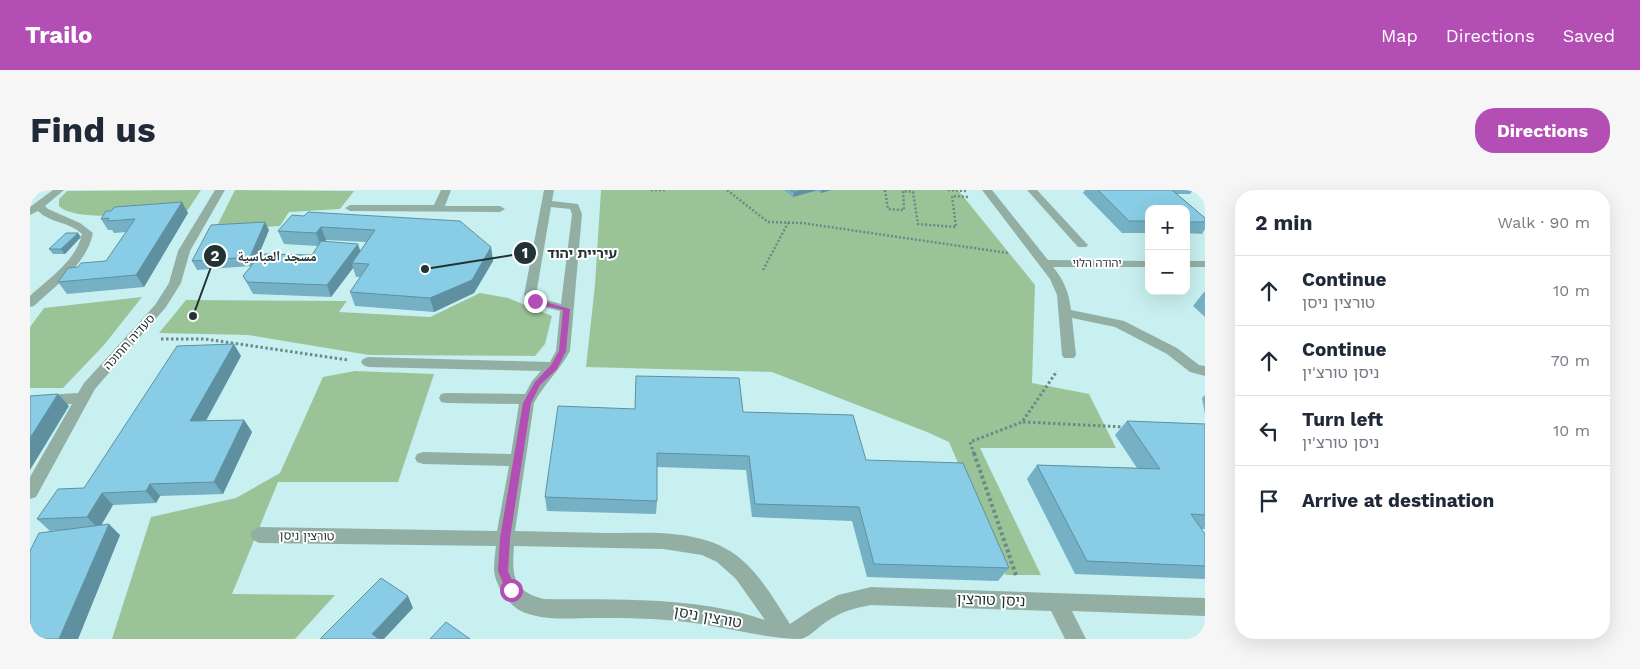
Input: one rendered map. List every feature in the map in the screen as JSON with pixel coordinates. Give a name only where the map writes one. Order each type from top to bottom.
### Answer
[{"type":"street","points":[[34,209],[59,190]]},
{"type":"street","name":"סעדיה חתוכה","points":[[30,492],[89,386],[160,307],[175,283],[184,251],[220,190]]},
{"type":"street","points":[[438,209],[446,190]]},
{"type":"street","points":[[549,190],[530,295],[535,301],[567,309]]},
{"type":"street","points":[[1032,190],[1082,245]]},
{"type":"street","name":"יהודה הלוי","points":[[991,194],[1044,260],[1056,278],[1063,295],[1068,355]]},
{"type":"street","points":[[505,538],[529,399],[537,384],[554,367],[563,351],[577,214],[574,206],[546,204]]},
{"type":"street","points":[[350,208],[500,209]]},
{"type":"street","points":[[30,303],[72,262],[88,241],[88,233],[82,226],[57,220],[34,209]]},
{"type":"street","name":"יהודה הלוי","points":[[1044,260],[1145,264]]},
{"type":"street","points":[[1190,264],[1205,264]]},
{"type":"street","points":[[1064,312],[1118,324],[1172,351],[1195,369],[1205,371]]},
{"type":"street","points":[[368,362],[554,367]]},
{"type":"street","points":[[30,401],[83,398]]},
{"type":"street","points":[[446,398],[529,399]]},
{"type":"street","points":[[423,458],[518,460]]},
{"type":"street","name":"טורצין ניסן","points":[[260,535],[663,541],[703,549],[722,556],[747,577],[788,638]]},
{"type":"street","name":"טורצין ניסן","points":[[505,538],[503,571],[511,590],[525,602],[544,608],[681,611],[733,620],[767,629],[788,638]]},
{"type":"street","name":"ניסן טורצין","points":[[788,638],[821,614],[845,601],[871,596],[1205,607]]},
{"type":"street","points":[[1057,602],[1076,639]]},
{"type":"path","points":[[651,190],[666,190]]},
{"type":"path","points":[[727,190],[768,222],[802,223],[1044,260]]},
{"type":"path","points":[[885,190],[888,208],[904,210],[903,191],[913,192],[918,224],[956,227],[952,196],[991,194]]},
{"type":"path","points":[[764,270],[788,223]]},
{"type":"path","points":[[131,340],[205,339],[368,362]]},
{"type":"path","points":[[1022,422],[1068,355]]},
{"type":"path","points":[[1025,601],[970,442],[1022,422],[1128,427]]},
{"type":"green space","points":[[201,190],[188,210],[100,216],[68,211],[59,206],[59,199],[67,191]]},
{"type":"green space","points":[[235,190],[354,191],[340,209],[289,212],[280,226],[215,230]]},
{"type":"green space","points":[[601,190],[958,190],[1035,285],[1032,383],[1089,394],[1116,448],[980,448],[1041,575],[1006,575],[949,442],[772,372],[586,367],[595,285]]},
{"type":"green space","points":[[480,293],[508,298],[552,316],[545,344],[535,356],[369,355],[248,335],[159,333],[186,300],[347,301],[339,312],[430,317]]},
{"type":"green space","points":[[142,297],[104,345],[63,388],[30,388],[30,327],[44,308]]},
{"type":"green space","points":[[355,371],[434,374],[398,482],[278,482],[232,594],[335,595],[295,639],[112,639],[151,517],[236,498],[280,473],[323,377]]},
{"type":"building","points":[[1098,190],[1172,190],[1190,205],[1145,205],[1145,221],[1129,221]]},
{"type":"building","points":[[182,202],[136,275],[58,282],[68,268],[78,267],[81,263],[106,261],[135,219],[107,221],[109,218],[101,219],[106,211],[111,211],[115,207]]},
{"type":"building","points":[[1190,205],[1205,218],[1205,222],[1190,222]]},
{"type":"building","points":[[308,212],[460,221],[491,247],[472,280],[430,298],[350,292],[369,264],[352,263],[375,230],[321,227],[316,233],[278,231],[292,215],[304,216]]},
{"type":"building","points":[[265,222],[250,257],[192,261],[211,225]]},
{"type":"building","points":[[66,233],[78,233],[61,249],[49,249]]},
{"type":"building","points":[[321,241],[358,244],[327,285],[247,282],[243,276],[256,260],[265,254],[312,255]]},
{"type":"building","points":[[234,344],[190,421],[244,420],[214,482],[150,484],[146,491],[102,493],[87,517],[37,519],[58,489],[84,488],[177,346]]},
{"type":"building","points":[[636,376],[739,378],[743,412],[853,415],[866,460],[963,463],[1009,568],[874,564],[859,507],[755,504],[749,456],[657,453],[657,501],[545,497],[558,406],[635,409]]},
{"type":"building","points":[[58,394],[30,438],[30,396]]},
{"type":"building","points":[[1127,421],[1205,424],[1205,515],[1191,514],[1205,534],[1205,566],[1087,561],[1037,465],[1160,469]]},
{"type":"building","points":[[109,524],[59,639],[30,639],[30,551],[39,533]]},
{"type":"building","points":[[381,578],[408,596],[372,634],[379,639],[320,639]]},
{"type":"building","points":[[446,622],[470,639],[430,639]]},
{"type":"place","name":"עיריית יהוד","points":[[425,269]]},
{"type":"place","name":"مسجد العباسية","points":[[193,316]]},
{"type":"route","points":[[511,590],[503,571],[505,538],[527,403],[537,384],[554,367],[563,351],[567,309],[535,301]]}]
